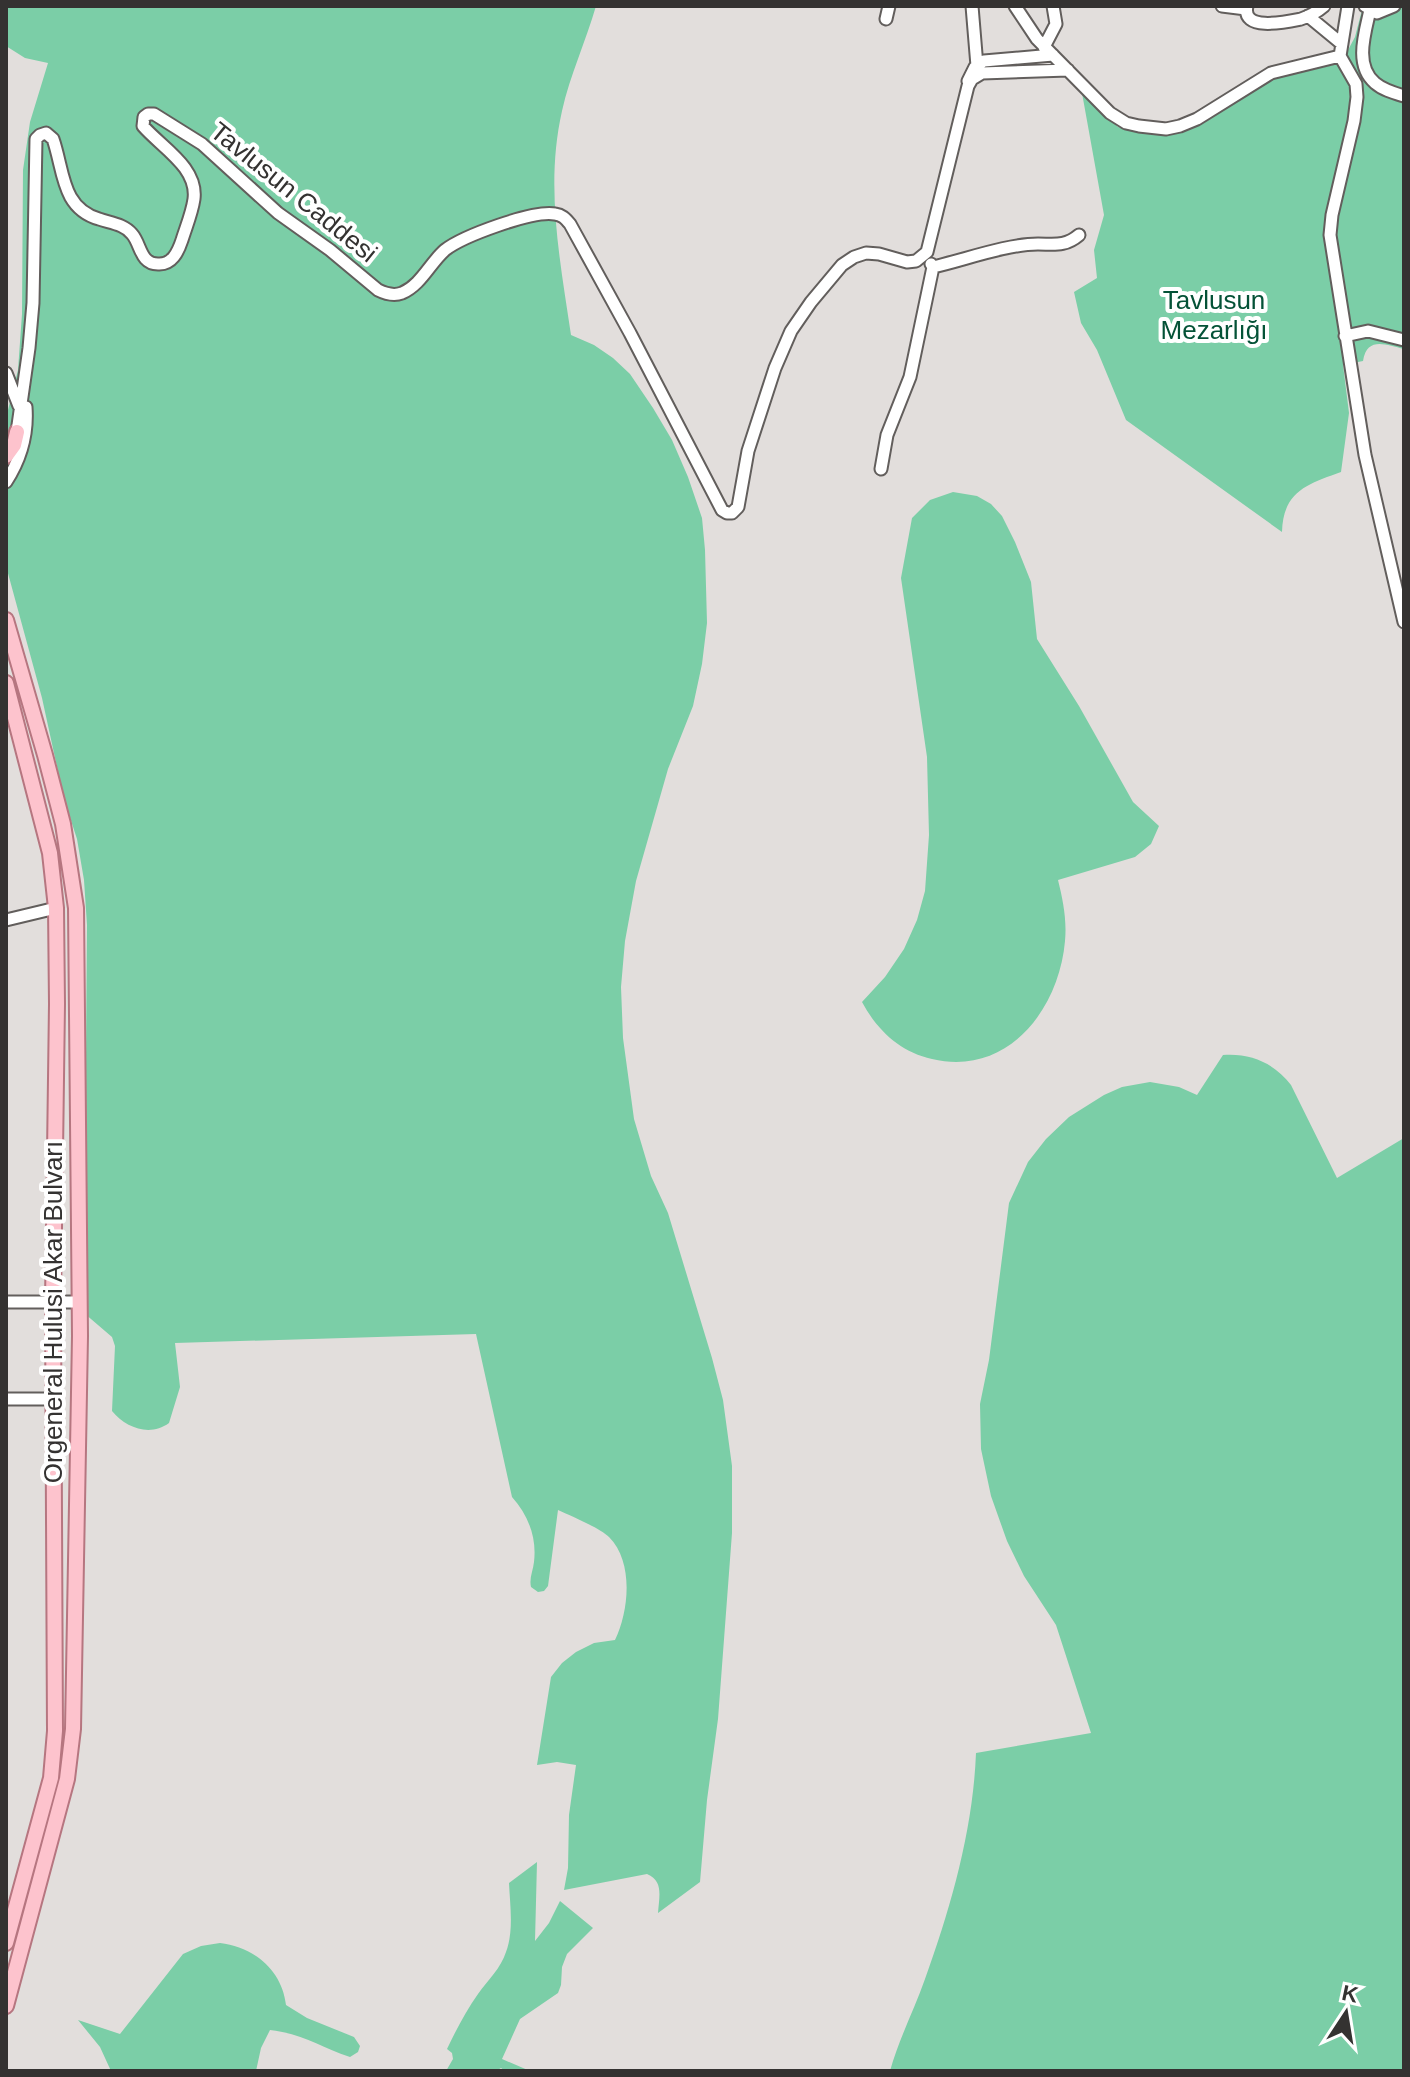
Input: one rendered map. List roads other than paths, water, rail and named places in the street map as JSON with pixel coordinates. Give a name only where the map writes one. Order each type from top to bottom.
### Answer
[{"type":"main road","points":[[6,447],[17,432]]},
{"type":"main road","points":[[6,456],[14,445],[17,432]]},
{"type":"main road","name":"Orgeneral Hulusi Akar Bulvarı","points":[[6,620],[63,824],[76,908],[79,1302],[73,1729],[67,1779],[6,2006]]},
{"type":"main road","name":"Orgeneral Hulusi Akar Bulvarı","points":[[6,683],[11,716],[50,853],[56,908],[57,1004],[53,1302],[55,1731],[51,1778],[6,1943]]},
{"type":"street","points":[[886,19],[889,6]]},
{"type":"street","points":[[972,6],[977,66]]},
{"type":"street","points":[[1015,6],[1048,51],[1110,113],[1139,126],[1166,129],[1180,126],[1197,119],[1271,73],[1341,50]]},
{"type":"street","points":[[1048,51],[1056,24],[1053,6]]},
{"type":"street","points":[[1222,6],[1246,8],[1247,17],[1259,23],[1308,16],[1324,6]]},
{"type":"street","points":[[1341,50],[1348,6]]},
{"type":"street","points":[[1394,6],[1380,13],[1367,8],[1362,50],[1367,73],[1372,80],[1381,88],[1404,96]]},
{"type":"street","points":[[1308,16],[1341,50],[1356,84],[1354,121],[1330,229],[1368,466],[1404,622]]},
{"type":"street","points":[[1048,51],[990,60],[977,66],[969,76],[929,246],[920,258],[933,267],[1014,246],[1064,245],[1079,235]]},
{"type":"street","points":[[968,86],[972,79],[982,73],[1068,70]]},
{"type":"street","name":"Tavlusun Caddesi","points":[[17,432],[35,270],[36,139],[46,133],[53,139],[67,193],[75,206],[88,215],[126,228],[135,237],[146,260],[153,264],[174,258],[180,247],[194,189],[186,169],[143,126],[144,117],[151,114],[202,144],[278,213],[330,250],[378,290],[388,294],[411,288],[440,255],[465,237],[533,214],[552,213],[564,218],[624,322],[722,510],[727,513],[738,507],[748,451],[782,349],[811,302],[842,265],[854,257],[872,253],[907,262],[920,258]]},
{"type":"street","points":[[881,469],[887,435],[910,377],[933,267]]},
{"type":"street","points":[[1345,336],[1368,331],[1404,340]]},
{"type":"street","points":[[6,373],[20,410]]},
{"type":"street","name":"Tavlusun Caddesi","points":[[6,482],[23,446],[27,422],[24,386]]},
{"type":"street","points":[[6,920],[56,908]]},
{"type":"street","points":[[6,1302],[79,1302]]},
{"type":"street","points":[[6,1399],[54,1399]]},
{"type":"park label","name":"Tavlusun Mezarlığı","points":[[1214,315]]}]
